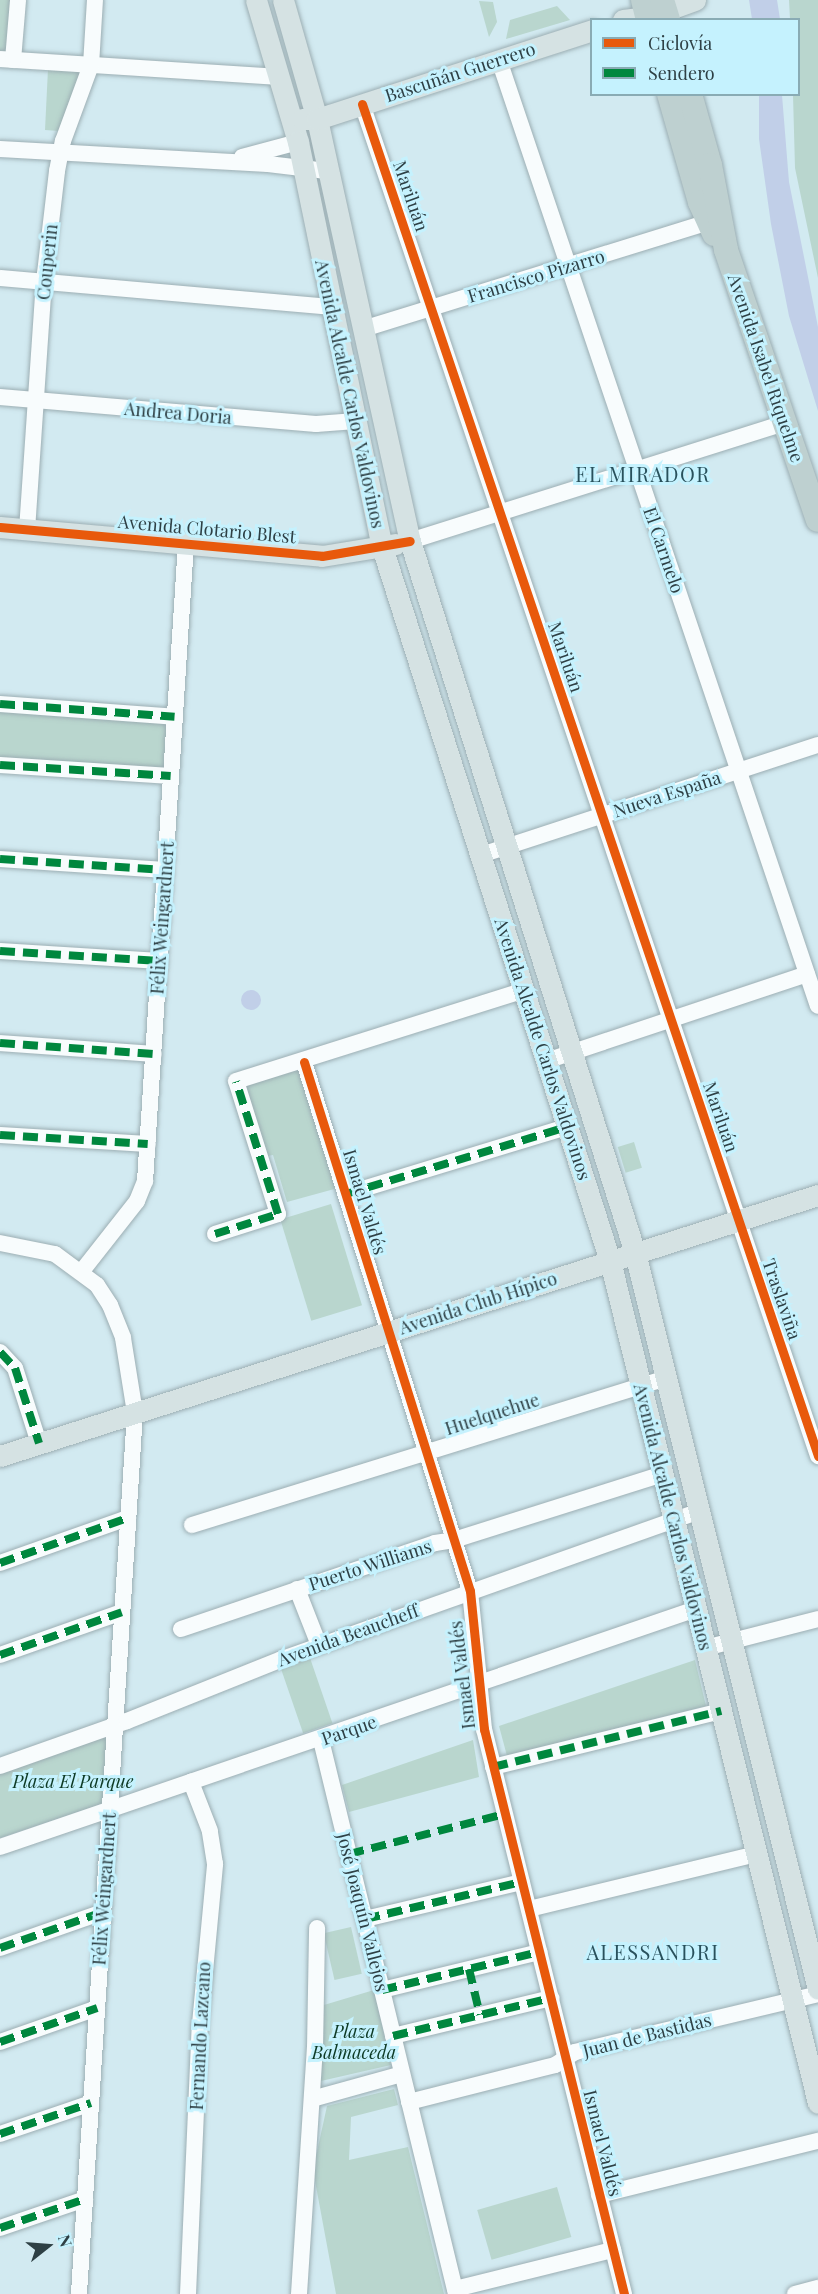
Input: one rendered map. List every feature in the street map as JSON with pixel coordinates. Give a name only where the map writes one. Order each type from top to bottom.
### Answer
[{"type":"highway","name":"Avenida Isabel Riquelme","points":[[670,96],[708,222],[726,250]]},
{"type":"highway","name":"Avenida Isabel Riquelme","points":[[691,96],[710,165],[726,250],[818,520]]},
{"type":"main road","name":"Avenida Alcalde Carlos Valdovinos","points":[[256,0],[293,119],[382,547],[610,1261],[818,2103]]},
{"type":"main road","name":"Avenida Alcalde Carlos Valdovinos","points":[[283,0],[317,118],[410,541],[635,1253],[818,1989]]},
{"type":"main road","points":[[649,11],[695,0]]},
{"type":"main road","name":"Bascuñán Guerrero","points":[[293,119],[317,118],[590,30]]},
{"type":"main road","points":[[317,230],[340,225]]},
{"type":"main road","points":[[338,336],[363,329]]},
{"type":"main road","points":[[358,430],[386,438]]},
{"type":"main road","name":"Avenida Clotario Blest","points":[[0,527],[322,556],[410,541]]},
{"type":"main road","points":[[398,593],[424,585]]},
{"type":"main road","points":[[432,700],[458,692]]},
{"type":"main road","points":[[493,892],[507,894],[518,883]]},
{"type":"main road","points":[[500,915],[510,904],[526,906]]},
{"type":"main road","points":[[509,943],[523,947],[535,935]]},
{"type":"main road","points":[[517,969],[525,957],[542,959]]},
{"type":"main road","points":[[570,1135],[587,1150],[602,1148]]},
{"type":"main road","points":[[581,1170],[586,1157],[602,1148]]},
{"type":"main road","name":"Avenida Club Hípico","points":[[0,1456],[818,1195]]},
{"type":"main road","points":[[735,1769],[762,1764]]},
{"type":"main road","points":[[764,1881],[789,1875]]},
{"type":"street","points":[[18,0],[7,59],[279,77]]},
{"type":"street","name":"Couperin","points":[[27,530],[44,282],[60,153],[91,65],[95,0]]},
{"type":"street","name":"El Carmelo","points":[[499,60],[818,1006]]},
{"type":"street","name":"Mariluán","points":[[362,104],[738,1220]]},
{"type":"street","points":[[227,161],[298,142]]},
{"type":"street","points":[[0,149],[227,161],[327,171]]},
{"type":"street","name":"Francisco Pizarro","points":[[363,329],[708,222]]},
{"type":"street","points":[[0,278],[331,307]]},
{"type":"street","name":"Andrea Doria","points":[[0,397],[316,424],[358,430]]},
{"type":"street","points":[[410,541],[785,423]]},
{"type":"street","name":"Félix Weingardnert","points":[[82,1271],[142,1194],[148,1144],[186,544]]},
{"type":"street","points":[[0,705],[175,717]]},
{"type":"street","name":"Nueva España","points":[[481,855],[818,745]]},
{"type":"street","points":[[0,765],[171,776]]},
{"type":"street","points":[[0,860],[165,870]]},
{"type":"street","points":[[0,951],[160,961]]},
{"type":"street","points":[[546,1061],[807,974]]},
{"type":"street","points":[[215,1234],[278,1214],[236,1081],[304,1062],[524,990]]},
{"type":"street","points":[[0,1043],[154,1054]]},
{"type":"street","name":"Ismael Valdés","points":[[304,1062],[470,1591],[477,1685],[493,1767],[624,2294]]},
{"type":"street","points":[[0,1135],[148,1144]]},
{"type":"street","points":[[346,1194],[570,1135]]},
{"type":"street","name":"Traslaviña","points":[[738,1220],[818,1456]]},
{"type":"street","name":"Félix Weingardnert","points":[[0,1243],[46,1250],[82,1271],[104,1294],[118,1323],[135,1413],[79,2294]]},
{"type":"street","points":[[0,1352],[15,1368],[39,1443]]},
{"type":"street","name":"Huelquehue","points":[[192,1525],[640,1384],[666,1378]]},
{"type":"street","name":"Puerto Williams","points":[[181,1629],[435,1543],[454,1540],[663,1474]]},
{"type":"street","name":"Avenida Beaucheff","points":[[0,1766],[115,1726],[319,1645],[699,1510]]},
{"type":"street","points":[[0,1563],[128,1518]]},
{"type":"street","points":[[297,1589],[319,1645]]},
{"type":"street","name":"Parque","points":[[0,1847],[110,1808],[321,1740],[696,1609]]},
{"type":"street","points":[[0,1655],[122,1612]]},
{"type":"street","points":[[705,1648],[818,1619]]},
{"type":"street","points":[[493,1767],[721,1711]]},
{"type":"street","name":"José Joaquín Vallejos","points":[[321,1740],[456,2291]]},
{"type":"street","name":"Fernando Lazcano","points":[[189,2294],[215,1864],[210,1831],[191,1782]]},
{"type":"street","points":[[529,1909],[756,1854]]},
{"type":"street","points":[[365,1919],[522,1882]]},
{"type":"street","points":[[0,1948],[103,1912]]},
{"type":"street","points":[[298,2294],[312,2098],[317,1928]]},
{"type":"street","points":[[382,1990],[539,1952]]},
{"type":"street","name":"Juan de Bastidas","points":[[409,2102],[555,2065],[575,2052],[818,1994]]},
{"type":"street","points":[[393,2036],[550,1998]]},
{"type":"street","points":[[0,2042],[97,2007]]},
{"type":"street","points":[[312,2098],[402,2074]]},
{"type":"street","points":[[0,2134],[91,2103]]},
{"type":"street","points":[[599,2195],[818,2141]]},
{"type":"street","points":[[0,2228],[85,2199]]},
{"type":"street","points":[[456,2291],[613,2250]]},
{"type":"street","points":[[795,2294],[818,2288]]},
{"type":"green space","points":[[0,0],[12,0],[8,55],[0,54]]},
{"type":"green space","points":[[789,0],[818,0],[818,278],[795,168],[793,96],[800,96],[800,18],[790,18]]},
{"type":"green space","points":[[479,1],[493,2],[497,22],[489,37]]},
{"type":"green space","points":[[557,6],[570,20],[506,39],[510,20]]},
{"type":"green space","points":[[48,69],[83,71],[59,131],[45,130]]},
{"type":"green space","points":[[0,708],[169,720],[165,774],[0,762]]},
{"type":"green space","points":[[299,1065],[338,1188],[287,1202],[273,1155],[262,1157],[240,1084]]},
{"type":"green space","points":[[634,1142],[642,1168],[626,1173],[618,1147]]},
{"type":"green space","points":[[331,1204],[362,1305],[311,1321],[280,1219]]},
{"type":"green space","points":[[310,1658],[332,1723],[303,1733],[281,1668]]},
{"type":"green space","points":[[695,1660],[706,1706],[507,1756],[499,1726]]},
{"type":"green space","name":"Plaza El Parque","points":[[110,1735],[102,1804],[0,1838],[0,1773]]},
{"type":"green space","points":[[473,1740],[479,1777],[349,1812],[342,1785]]},
{"type":"green space","points":[[351,1927],[362,1974],[335,1980],[324,1933]]},
{"type":"green space","name":"Plaza Balmaceda","points":[[374,1990],[391,2065],[321,2081],[324,2005]]},
{"type":"green space","points":[[394,2089],[398,2105],[351,2117],[349,2160],[408,2147],[444,2294],[336,2294],[313,2170],[327,2106]]},
{"type":"green space","points":[[557,2187],[571,2237],[492,2260],[477,2210]]},
{"type":"water","points":[[749,0],[777,0],[780,18],[752,18]]},
{"type":"water","points":[[759,96],[782,96],[789,182],[818,327],[818,411],[789,316],[771,224],[759,139]]},
{"type":"water","points":[[251,990],[258,993],[261,1000],[258,1007],[251,1010],[244,1007],[241,1000],[244,993]]},
{"type":"marked path","points":[[0,704],[175,717]]},
{"type":"marked path","points":[[0,765],[171,776]]},
{"type":"marked path","points":[[0,859],[165,870]]},
{"type":"marked path","points":[[0,951],[160,961]]},
{"type":"marked path","points":[[0,1043],[154,1054]]},
{"type":"marked path","points":[[215,1234],[278,1214],[236,1081]]},
{"type":"marked path","points":[[346,1194],[567,1127]]},
{"type":"marked path","points":[[0,1135],[148,1144]]},
{"type":"marked path","points":[[0,1352],[15,1368],[39,1443]]},
{"type":"marked path","points":[[0,1563],[128,1518]]},
{"type":"marked path","points":[[0,1655],[122,1612]]},
{"type":"marked path","points":[[493,1767],[721,1711]]},
{"type":"marked path","points":[[349,1854],[505,1814]]},
{"type":"marked path","points":[[365,1919],[522,1882]]},
{"type":"marked path","points":[[0,1948],[103,1912]]},
{"type":"marked path","points":[[382,1990],[539,1952]]},
{"type":"marked path","points":[[469,1969],[480,2015]]},
{"type":"marked path","points":[[393,2036],[551,1998]]},
{"type":"marked path","points":[[0,2042],[97,2008]]},
{"type":"marked path","points":[[0,2134],[91,2103]]},
{"type":"marked path","points":[[0,2228],[85,2199]]},
{"type":"cycle path","points":[[362,104],[818,1456]]},
{"type":"cycle path","points":[[0,527],[322,556],[410,541]]},
{"type":"cycle path","points":[[304,1062],[470,1591],[484,1729],[624,2294]]},
{"type":"district","name":"EL MIRADOR","points":[[643,473]]},
{"type":"district","name":"ALESSANDRI","points":[[653,1951]]}]
